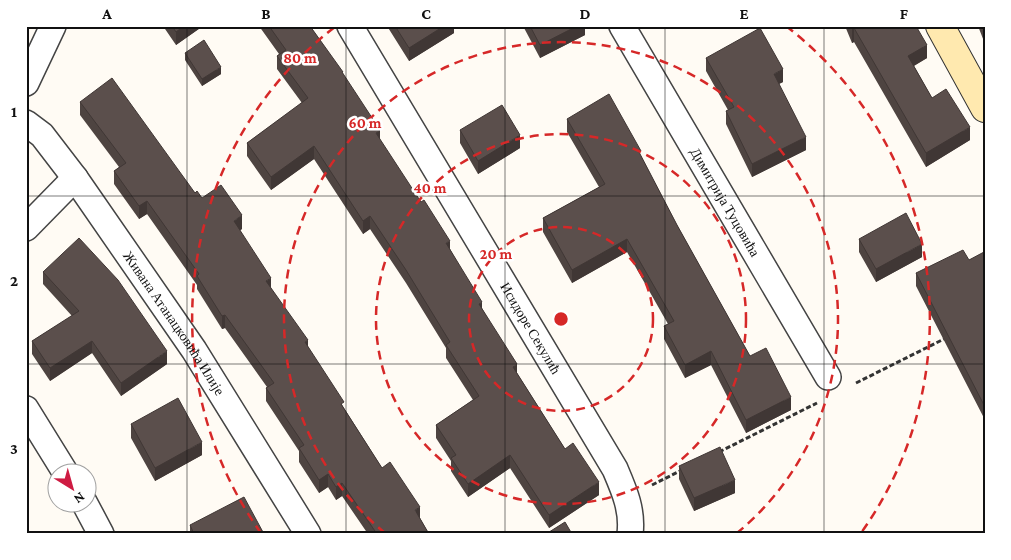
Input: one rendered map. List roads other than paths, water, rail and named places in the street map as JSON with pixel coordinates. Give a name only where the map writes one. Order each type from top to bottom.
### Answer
[{"type":"street","points":[[26,83],[53,26]]},
{"type":"street","name":"Исидоре Секулић","points":[[350,26],[614,469],[628,498],[632,526],[630,534]]},
{"type":"street","name":"Димитрија Туцовића","points":[[622,26],[826,388]]},
{"type":"street","points":[[940,26],[985,108]]},
{"type":"street","name":"Живана Атанацковића Илије","points":[[26,123],[42,136],[75,178],[194,350],[308,534]]},
{"type":"street","points":[[26,228],[75,178]]},
{"type":"street","points":[[26,409],[60,462]]},
{"type":"street","points":[[89,512],[101,534]]}]
